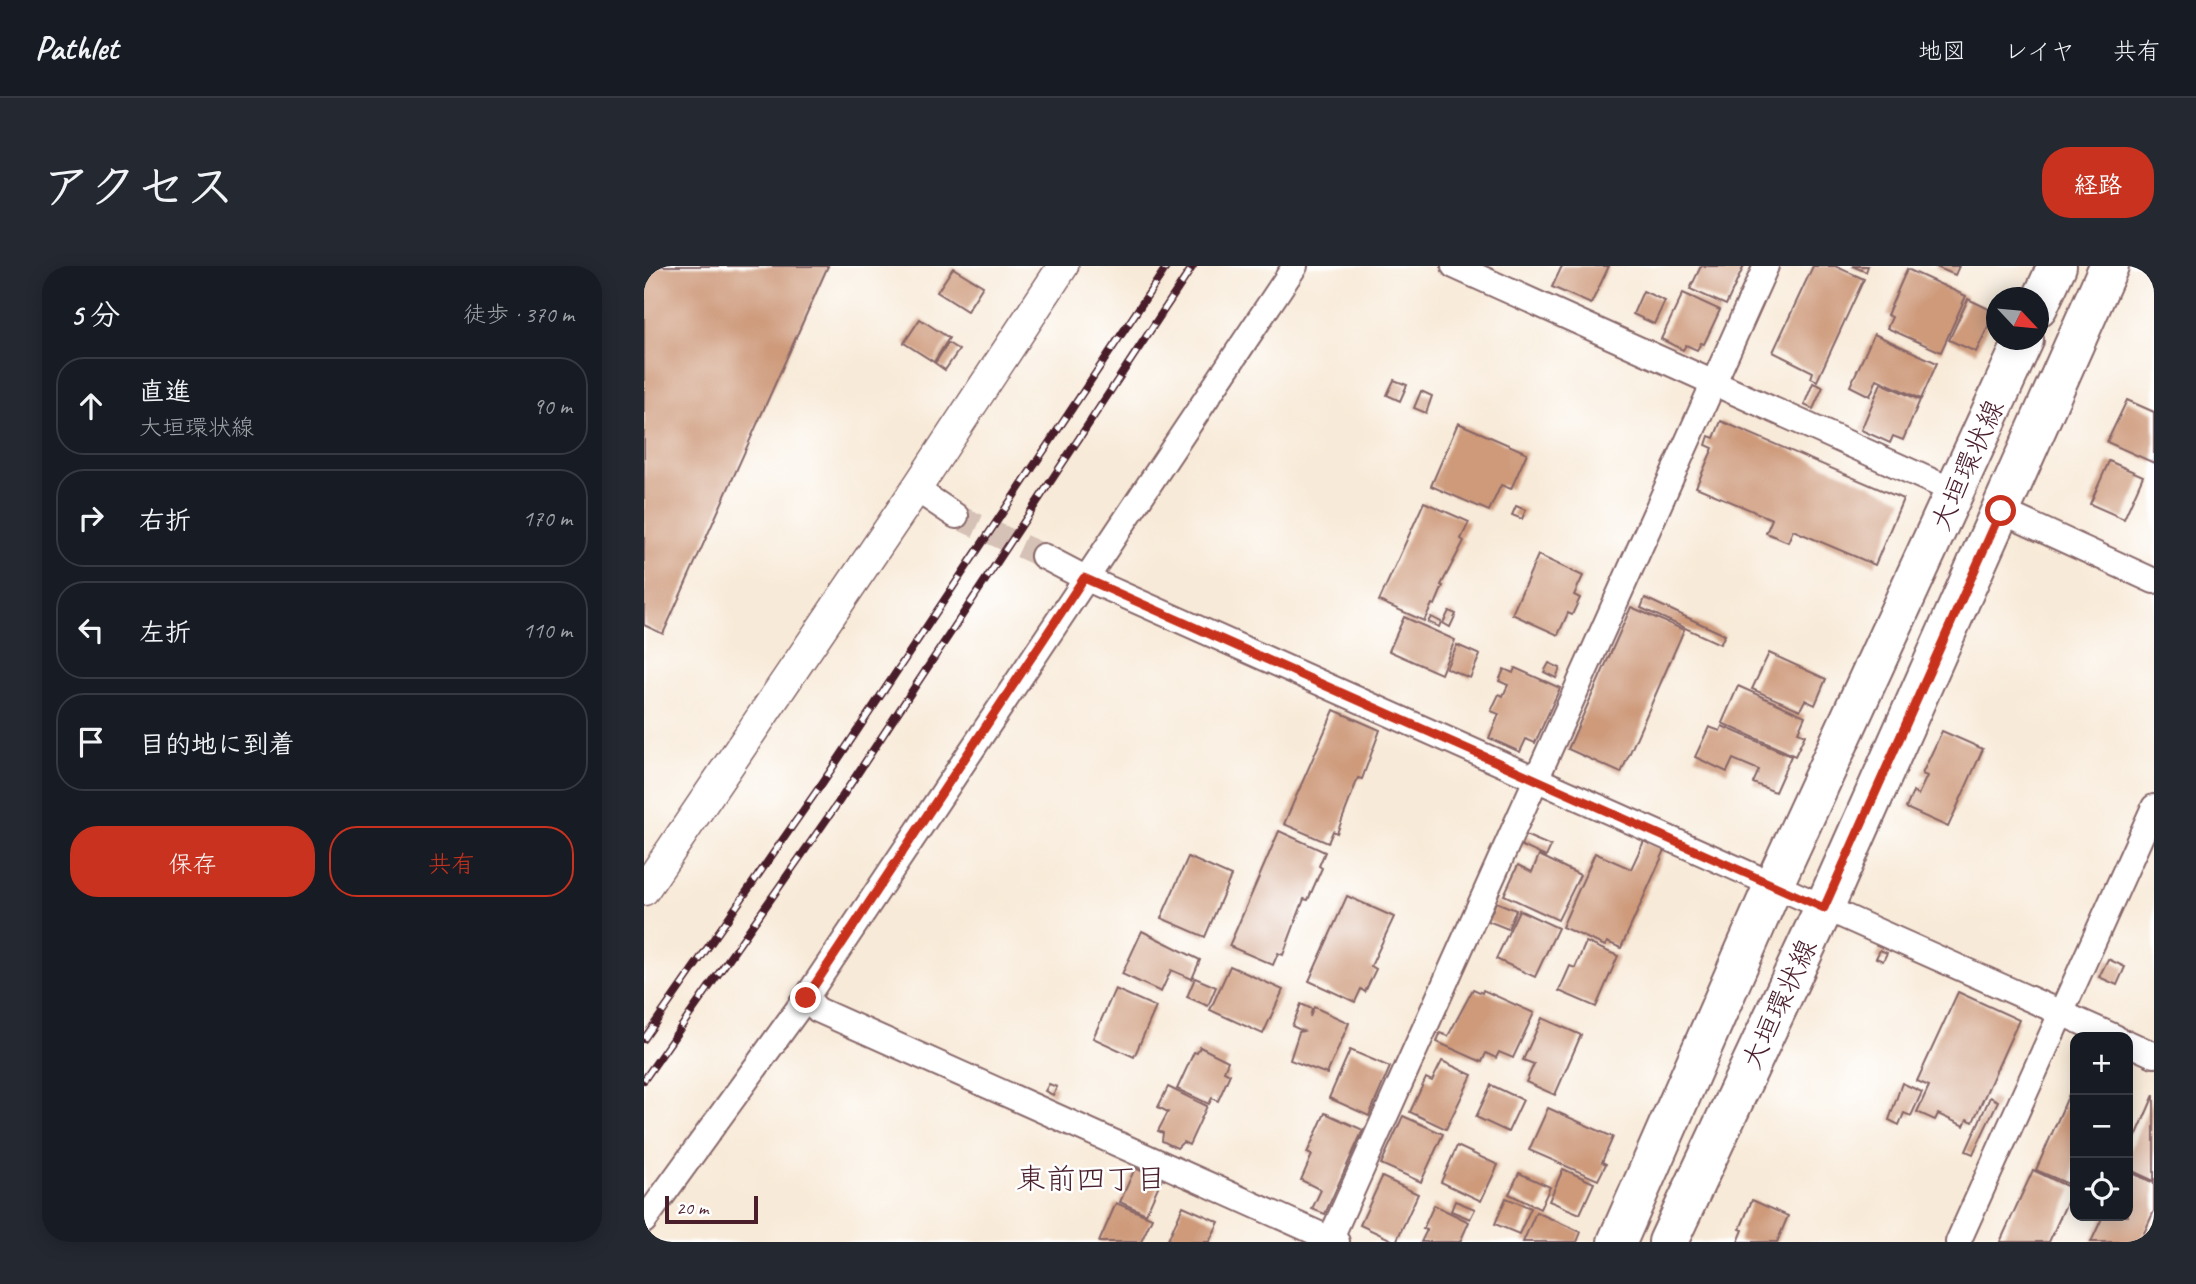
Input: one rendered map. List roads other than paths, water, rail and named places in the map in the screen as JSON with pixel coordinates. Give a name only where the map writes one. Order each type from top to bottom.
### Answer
[{"type":"main road","points":[[2048,287],[2057,266]]},
{"type":"main road","name":"大垣環状線","points":[[1668,1242],[1824,908],[2109,266]]},
{"type":"main road","name":"大垣環状線","points":[[1617,1242],[1774,884],[2020,350]]},
{"type":"street","points":[[644,890],[916,489],[1063,266]]},
{"type":"street","points":[[644,1221],[806,998],[1084,578],[1295,266]]},
{"type":"street","points":[[1454,266],[1956,492]]},
{"type":"street","points":[[806,998],[818,1010],[1332,1241],[1766,266]]},
{"type":"street","points":[[916,489],[956,516]]},
{"type":"street","points":[[2001,511],[2154,581]]},
{"type":"street","points":[[1044,556],[1084,578],[1539,778],[2104,1032]]},
{"type":"street","points":[[1958,1242],[2154,807]]},
{"type":"street","points":[[2133,1045],[2154,1055]]},
{"type":"tunnel","points":[[956,516],[1043,556]]},
{"type":"railway","points":[[644,1039],[823,782],[1167,266]]},
{"type":"railway","points":[[644,1080],[838,803],[1193,266]]},
{"type":"district","name":"東前四丁目","points":[[1091,1179]]}]
